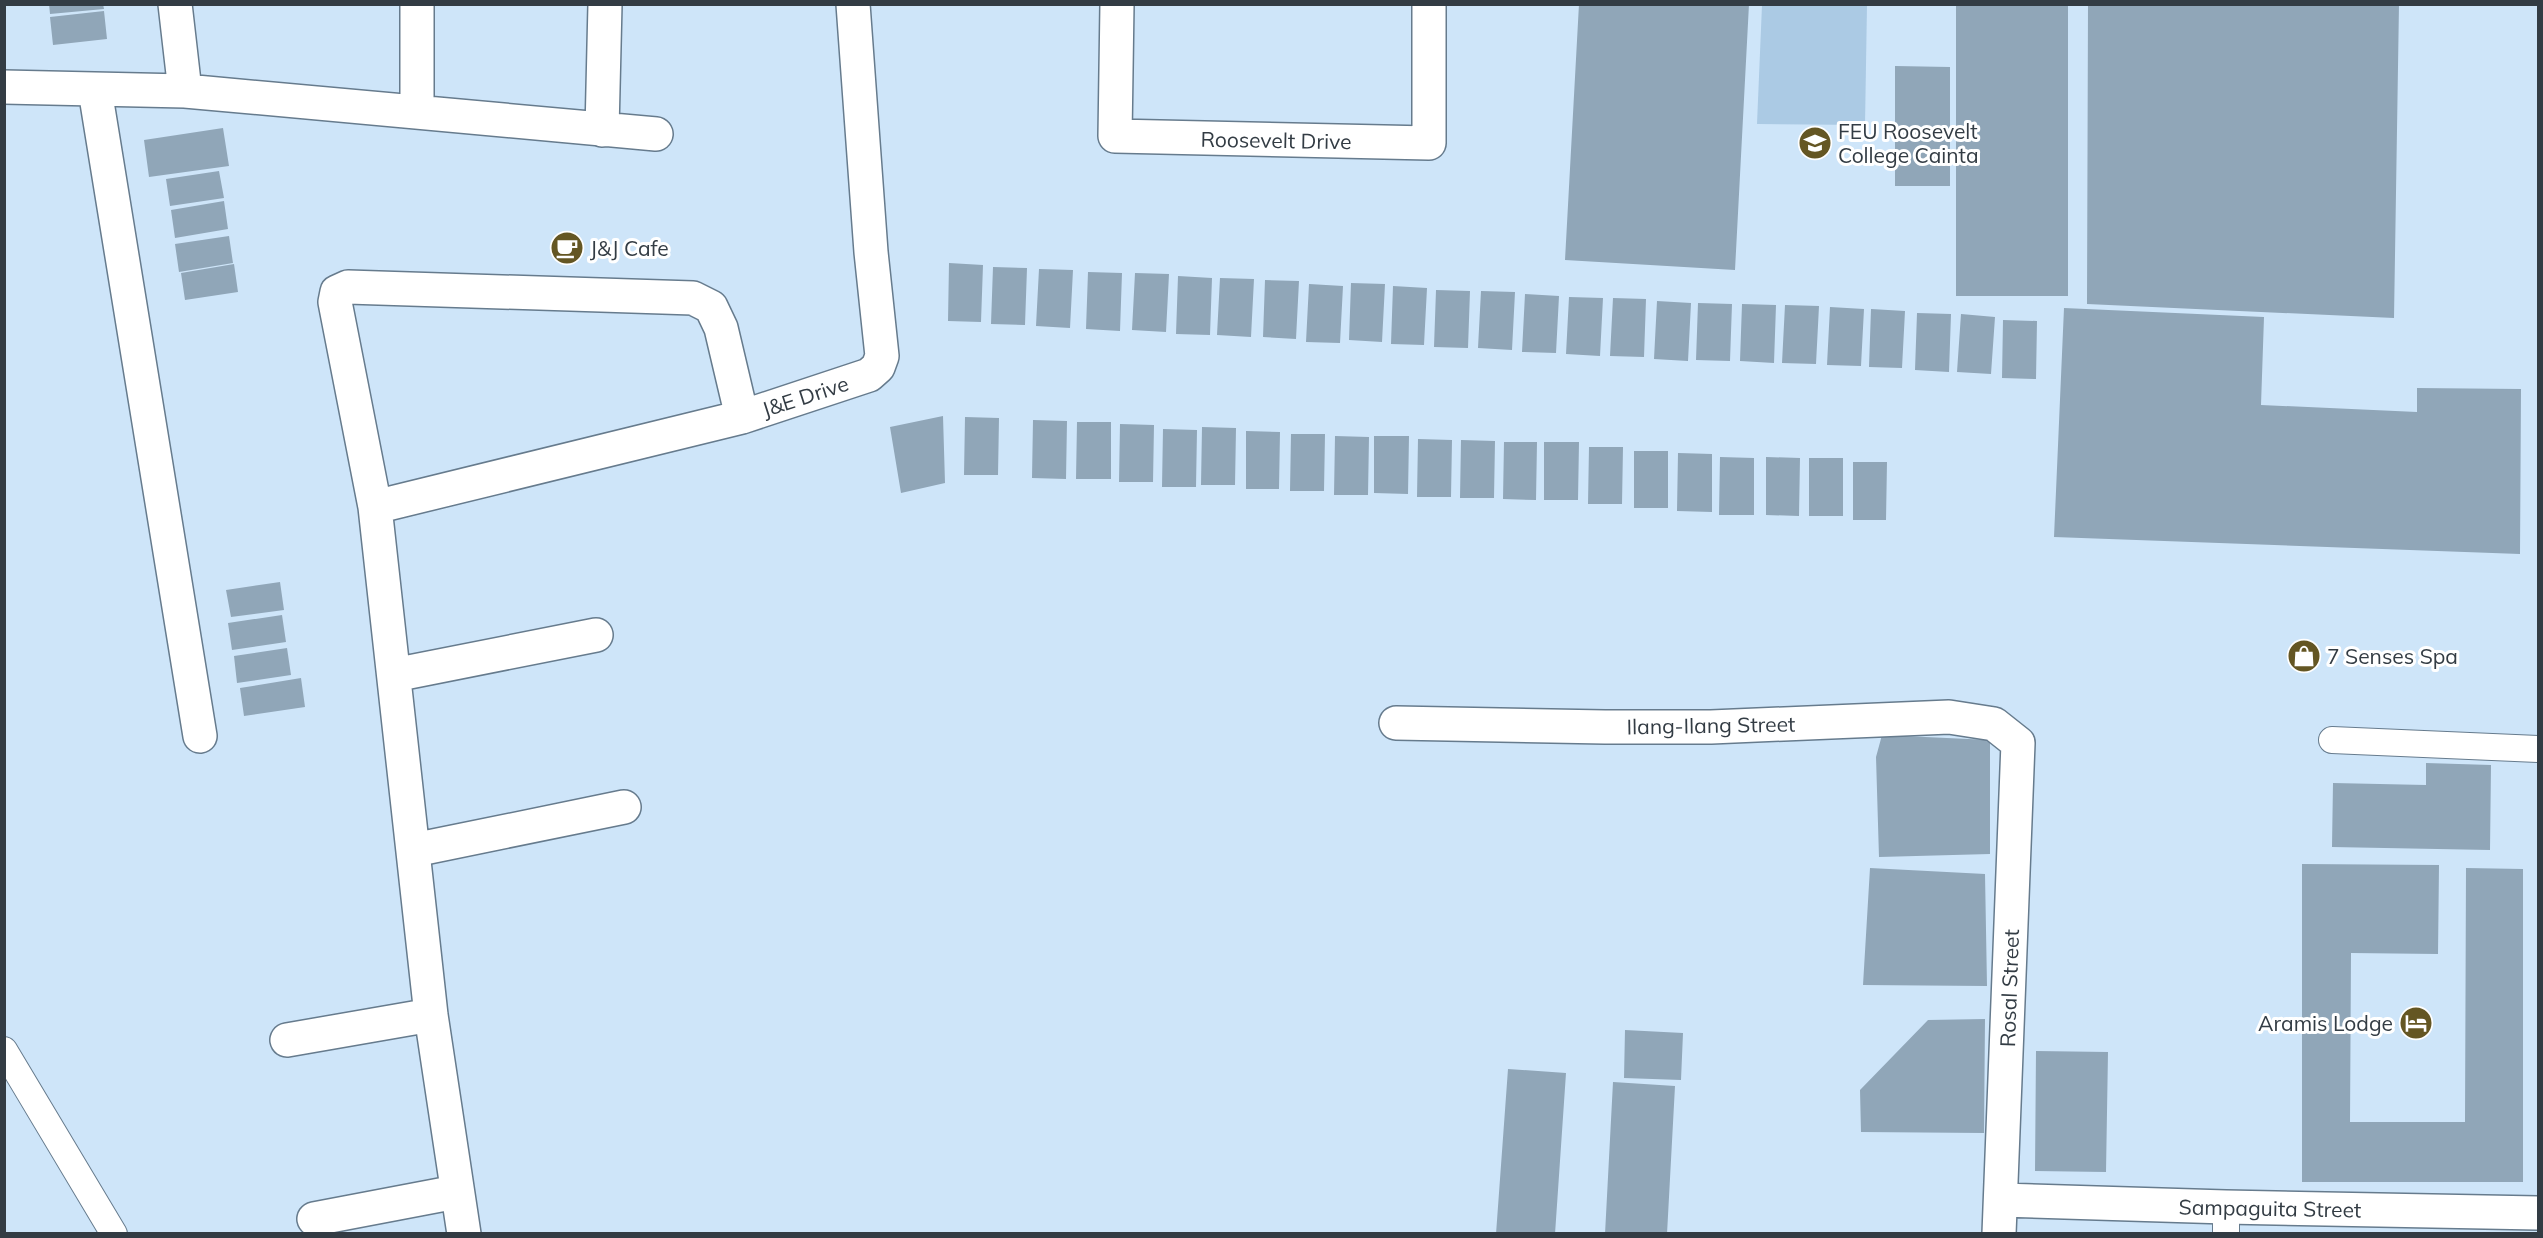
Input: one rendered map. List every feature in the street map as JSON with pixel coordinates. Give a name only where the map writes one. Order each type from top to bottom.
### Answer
[{"type":"street","points":[[175,4],[185,91]]},
{"type":"street","points":[[417,4],[417,112]]},
{"type":"street","points":[[602,130],[605,4]]},
{"type":"street","name":"J&E Drive","points":[[375,507],[742,417],[869,375],[878,367],[882,356],[871,252],[853,4]]},
{"type":"street","name":"Roosevelt Drive","points":[[1117,4],[1115,136],[1429,143],[1429,4]]},
{"type":"street","points":[[4,87],[185,91],[656,134]]},
{"type":"street","points":[[95,90],[200,736]]},
{"type":"street","points":[[464,1233],[431,1015],[375,507],[335,302],[337,291],[348,287],[693,298],[711,307],[721,328],[742,417]]},
{"type":"street","points":[[394,675],[596,635]]},
{"type":"street","name":"Ilang-Ilang Street","points":[[1396,723],[1711,727],[1948,717],[1994,724],[2018,743]]},
{"type":"street","name":"Rosal Street","points":[[1999,1233],[2018,743]]},
{"type":"street","points":[[414,850],[624,807]]},
{"type":"street","points":[[287,1040],[431,1015]]},
{"type":"street","points":[[314,1219],[456,1192]]},
{"type":"street","name":"Sampaguita Street","points":[[2001,1200],[2226,1220],[2538,1212]]},
{"type":"lane","points":[[2332,740],[2538,749]]},
{"type":"lane","points":[[4,1050],[114,1233]]},
{"type":"shaded area","points":[[1762,5],[1867,5],[1865,125],[1757,124]]},
{"type":"building","points":[[49,4],[103,4],[104,9],[50,14]]},
{"type":"building","points":[[1579,4],[1749,4],[1735,270],[1565,260]]},
{"type":"building","points":[[1956,4],[2068,4],[2068,296],[1956,296]]},
{"type":"building","points":[[2088,4],[2399,4],[2394,318],[2087,304]]},
{"type":"building","points":[[104,11],[107,39],[53,45],[50,17]]},
{"type":"building","points":[[1895,66],[1950,67],[1950,186],[1895,186]]},
{"type":"building","points":[[223,128],[229,166],[149,177],[144,140]]},
{"type":"building","points":[[219,171],[224,198],[170,206],[166,179]]},
{"type":"building","points":[[224,201],[228,229],[175,238],[171,210]]},
{"type":"building","points":[[229,236],[233,263],[179,272],[175,244]]},
{"type":"building","points":[[949,263],[983,265],[981,322],[948,321]]},
{"type":"building","points":[[234,264],[238,292],[185,300],[181,273]]},
{"type":"building","points":[[993,267],[1027,268],[1025,325],[991,324]]},
{"type":"building","points":[[1039,269],[1073,270],[1070,328],[1036,326]]},
{"type":"building","points":[[1088,272],[1122,273],[1120,331],[1086,329]]},
{"type":"building","points":[[1135,273],[1169,274],[1166,332],[1132,330]]},
{"type":"building","points":[[1178,276],[1212,278],[1210,335],[1176,334]]},
{"type":"building","points":[[1220,278],[1254,279],[1251,337],[1217,335]]},
{"type":"building","points":[[1265,280],[1299,281],[1296,339],[1263,337]]},
{"type":"building","points":[[1351,283],[1385,284],[1382,342],[1349,340]]},
{"type":"building","points":[[1309,284],[1343,286],[1340,343],[1306,342]]},
{"type":"building","points":[[1393,286],[1427,288],[1424,345],[1391,344]]},
{"type":"building","points":[[1436,290],[1470,291],[1468,348],[1434,347]]},
{"type":"building","points":[[1481,291],[1515,292],[1512,350],[1478,348]]},
{"type":"building","points":[[1525,294],[1559,296],[1556,353],[1522,352]]},
{"type":"building","points":[[1569,297],[1603,298],[1600,356],[1566,354]]},
{"type":"building","points":[[1613,298],[1646,299],[1644,357],[1610,356]]},
{"type":"building","points":[[1657,301],[1691,303],[1688,361],[1654,359]]},
{"type":"building","points":[[1698,303],[1732,304],[1730,361],[1696,360]]},
{"type":"building","points":[[1742,304],[1776,305],[1774,363],[1740,361]]},
{"type":"building","points":[[1785,305],[1819,306],[1816,364],[1782,363]]},
{"type":"building","points":[[1830,307],[1864,309],[1861,366],[1827,365]]},
{"type":"building","points":[[2064,308],[2264,317],[2261,405],[2417,412],[2417,388],[2521,389],[2520,554],[2054,537]]},
{"type":"building","points":[[1871,309],[1905,311],[1902,368],[1869,367]]},
{"type":"building","points":[[1917,313],[1951,314],[1949,372],[1915,370]]},
{"type":"building","points":[[1961,314],[1995,317],[1991,374],[1957,372]]},
{"type":"building","points":[[2003,320],[2037,321],[2036,379],[2002,378]]},
{"type":"building","points":[[943,416],[945,483],[901,493],[890,427]]},
{"type":"building","points":[[965,417],[999,418],[998,475],[964,475]]},
{"type":"building","points":[[1033,420],[1067,421],[1066,479],[1032,478]]},
{"type":"building","points":[[1077,422],[1111,422],[1111,479],[1076,479]]},
{"type":"building","points":[[1120,424],[1154,425],[1153,482],[1119,482]]},
{"type":"building","points":[[1202,427],[1236,428],[1235,485],[1201,485]]},
{"type":"building","points":[[1163,429],[1197,430],[1196,487],[1162,487]]},
{"type":"building","points":[[1246,431],[1280,432],[1279,489],[1246,489]]},
{"type":"building","points":[[1291,434],[1325,434],[1324,491],[1290,491]]},
{"type":"building","points":[[1335,436],[1369,437],[1368,495],[1334,495]]},
{"type":"building","points":[[1374,436],[1409,436],[1408,494],[1374,493]]},
{"type":"building","points":[[1418,439],[1452,440],[1451,497],[1417,497]]},
{"type":"building","points":[[1461,440],[1495,441],[1494,498],[1460,498]]},
{"type":"building","points":[[1504,442],[1537,442],[1536,500],[1503,499]]},
{"type":"building","points":[[1544,442],[1579,442],[1578,500],[1544,500]]},
{"type":"building","points":[[1589,447],[1623,447],[1622,504],[1588,504]]},
{"type":"building","points":[[1634,451],[1668,451],[1668,508],[1634,508]]},
{"type":"building","points":[[1678,453],[1712,454],[1712,512],[1677,511]]},
{"type":"building","points":[[1720,457],[1754,458],[1754,515],[1719,515]]},
{"type":"building","points":[[1766,457],[1800,458],[1799,516],[1766,515]]},
{"type":"building","points":[[1809,458],[1843,458],[1843,516],[1809,516]]},
{"type":"building","points":[[1853,462],[1887,462],[1886,520],[1853,520]]},
{"type":"building","points":[[280,582],[284,610],[231,617],[226,590]]},
{"type":"building","points":[[282,615],[286,642],[232,650],[228,623]]},
{"type":"building","points":[[287,648],[291,675],[237,683],[234,656]]},
{"type":"building","points":[[301,678],[305,707],[244,716],[240,688]]},
{"type":"building","points":[[1882,735],[1990,740],[1990,854],[1879,857],[1876,757]]},
{"type":"building","points":[[2426,763],[2491,765],[2490,850],[2332,847],[2333,783],[2426,785]]},
{"type":"building","points":[[2302,864],[2439,865],[2438,954],[2351,953],[2350,1122],[2465,1122],[2466,868],[2523,869],[2523,1182],[2302,1182]]},
{"type":"building","points":[[1870,868],[1985,874],[1987,986],[1863,985]]},
{"type":"building","points":[[1985,1019],[1984,1133],[1861,1132],[1860,1090],[1928,1020]]},
{"type":"building","points":[[1625,1030],[1683,1033],[1681,1080],[1624,1078]]},
{"type":"building","points":[[2036,1051],[2108,1052],[2106,1172],[2035,1171]]},
{"type":"building","points":[[1508,1069],[1566,1073],[1555,1234],[1496,1234]]},
{"type":"building","points":[[1613,1082],[1675,1086],[1667,1234],[1605,1234]]},
{"type":"place","name":"FEU Roosevelt College Cainta","points":[[1815,143]]},
{"type":"place","name":"J&J Cafe","points":[[567,248]]},
{"type":"place","name":"7 Senses Spa","points":[[2304,656]]},
{"type":"place","name":"Aramis Lodge","points":[[2416,1023]]}]
